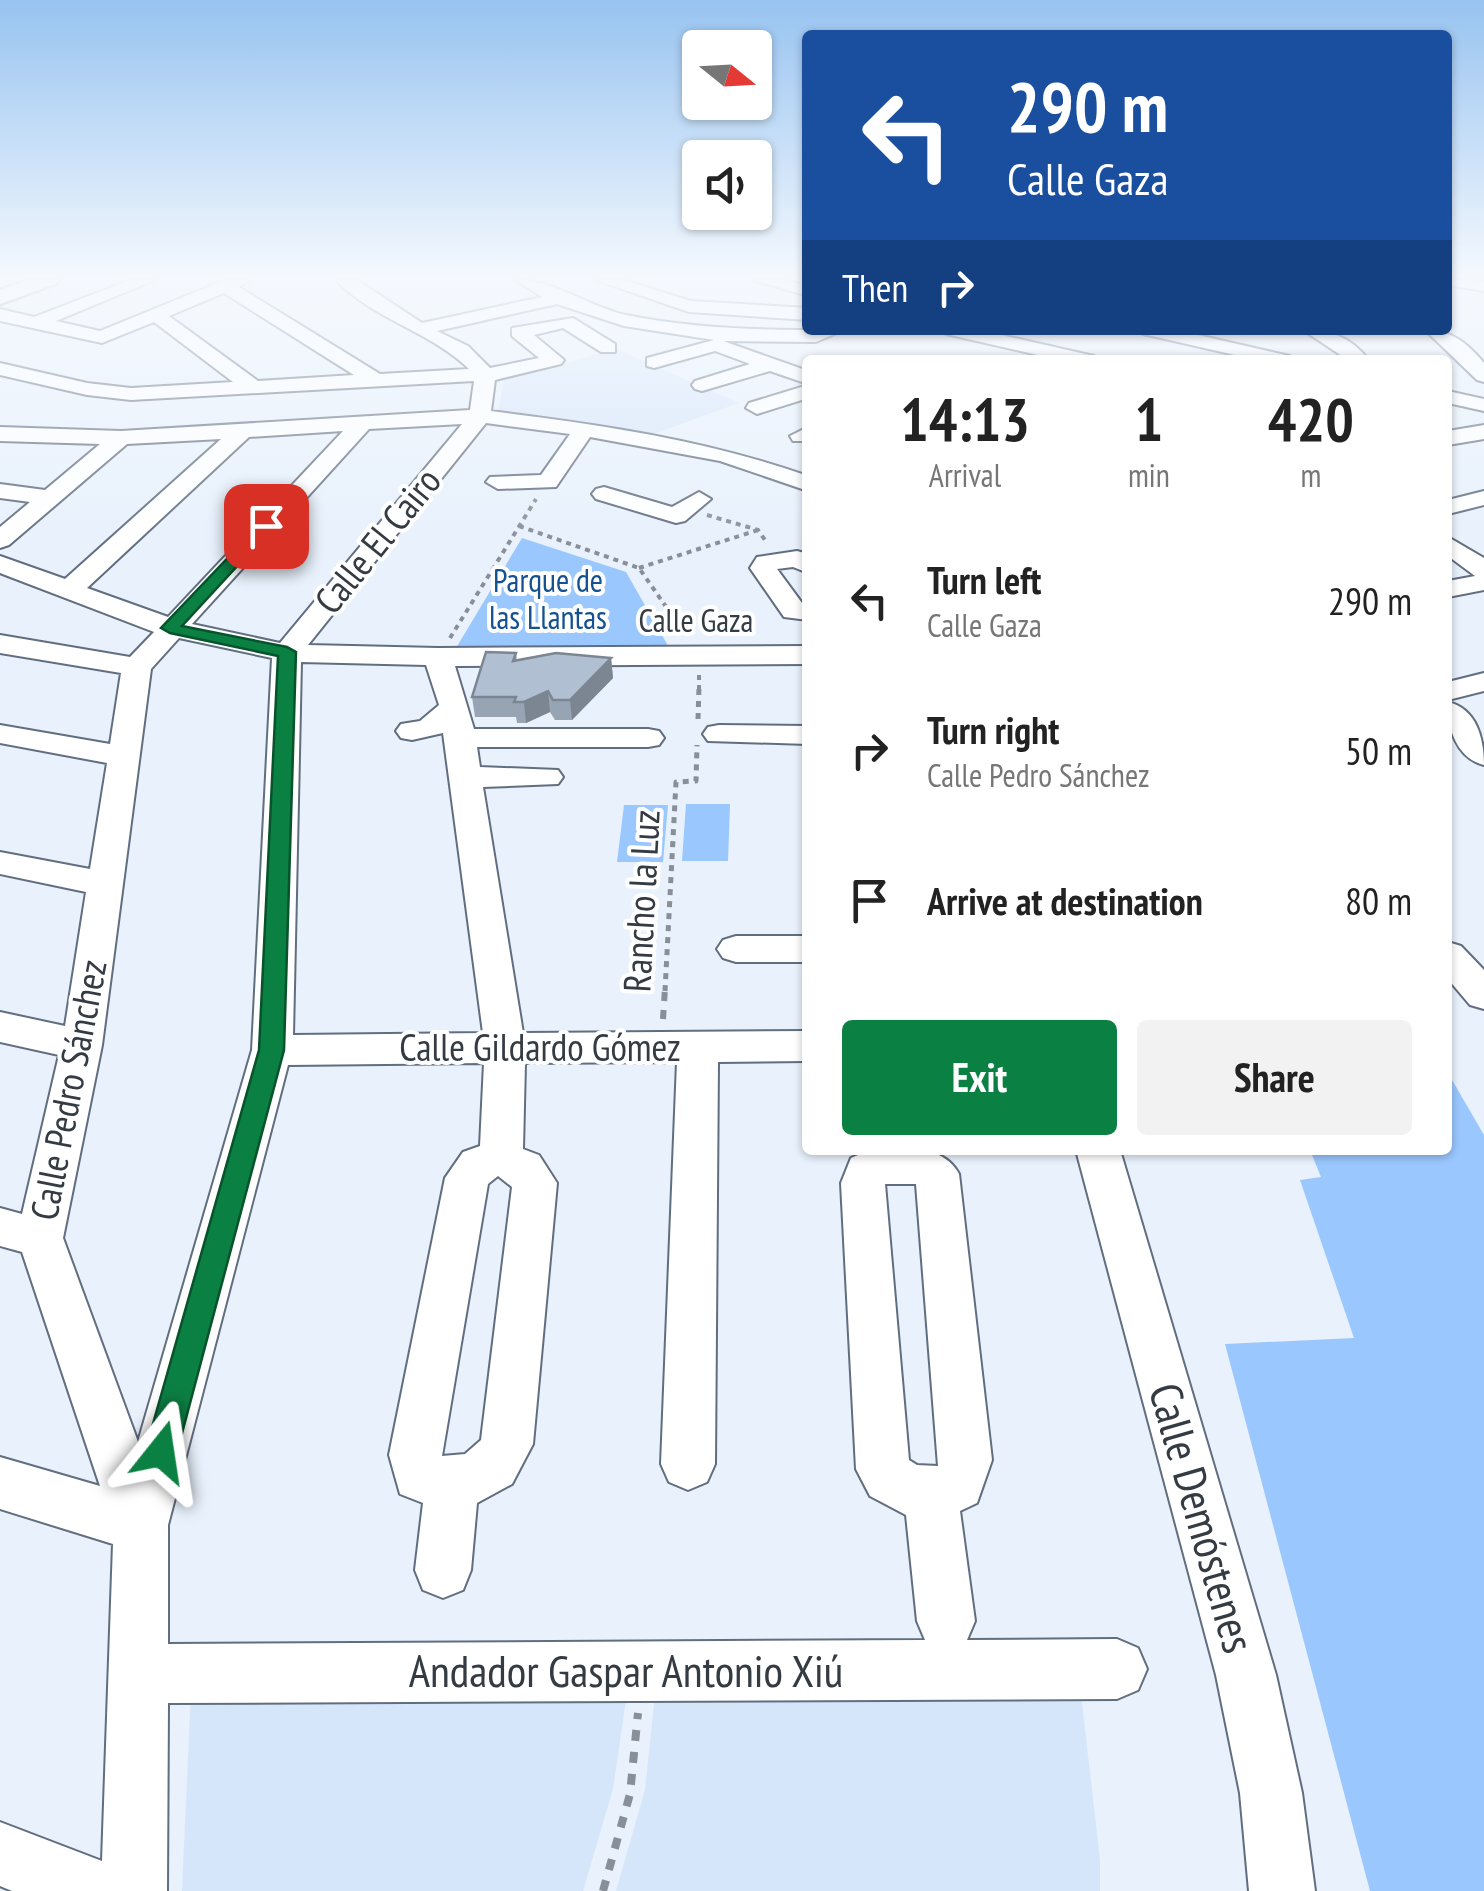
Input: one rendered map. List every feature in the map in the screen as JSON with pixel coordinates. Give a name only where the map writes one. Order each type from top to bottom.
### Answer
[{"type":"street","points":[[0,395],[54,368]]},
{"type":"street","points":[[227,368],[252,387]]},
{"type":"street","points":[[358,368],[374,379]]},
{"type":"street","points":[[479,368],[485,374]]},
{"type":"street","points":[[0,369],[131,394],[485,374],[513,368]]},
{"type":"street","points":[[702,386],[758,368]]},
{"type":"street","points":[[480,416],[485,374]]},
{"type":"street","points":[[756,408],[802,393]]},
{"type":"street","points":[[1452,398],[1484,405]]},
{"type":"street","points":[[0,434],[121,438],[480,416],[584,429],[725,454],[802,482]]},
{"type":"street","name":"Calle El Cairo","points":[[287,652],[480,416]]},
{"type":"street","points":[[0,644],[137,666],[363,423]]},
{"type":"street","points":[[498,482],[546,484],[584,429]]},
{"type":"street","points":[[69,590],[242,431]]},
{"type":"street","points":[[1452,437],[1484,432]]},
{"type":"street","points":[[0,540],[121,438]]},
{"type":"street","points":[[696,472],[725,454]]},
{"type":"street","points":[[604,494],[631,479],[699,499],[681,512]]},
{"type":"street","points":[[0,491],[49,498]]},
{"type":"street","points":[[1452,505],[1484,498]]},
{"type":"street","points":[[1452,548],[1484,570]]},
{"type":"street","points":[[794,563],[766,563],[762,568],[794,612],[802,612]]},
{"type":"street","name":"Calle Gaza","points":[[0,564],[170,628],[287,652],[438,656],[802,655]]},
{"type":"street","points":[[1452,588],[1484,582]]},
{"type":"street","points":[[0,1483],[141,1525],[272,1050],[287,652]]},
{"type":"street","points":[[438,656],[458,722],[505,1049],[501,1158]]},
{"type":"street","name":"Calle Pedro Sánchez","points":[[134,1891],[141,1525],[20,1233],[82,1045],[137,666]]},
{"type":"street","points":[[1452,690],[1484,682]]},
{"type":"street","points":[[1452,716],[1484,754]]},
{"type":"street","points":[[412,731],[458,722],[648,738]]},
{"type":"street","points":[[0,734],[124,756]]},
{"type":"street","points":[[719,734],[802,744]]},
{"type":"street","points":[[466,777],[547,777]]},
{"type":"street","points":[[0,863],[105,884]]},
{"type":"street","points":[[736,949],[802,948]]},
{"type":"street","points":[[1452,959],[1484,996]]},
{"type":"street","points":[[0,1027],[82,1045]]},
{"type":"street","name":"Calle Gildardo Gómez","points":[[272,1050],[802,1046]]},
{"type":"street","points":[[680,1047],[688,1464]]},
{"type":"street","name":"Calle Demóstenes","points":[[1099,1155],[1246,1674],[1271,1793],[1282,1891]]},
{"type":"street","points":[[501,1158],[523,1168],[535,1183],[507,1444],[499,1462],[481,1476],[452,1482],[435,1482],[419,1476],[415,1455],[467,1178],[479,1164],[501,1158]]},
{"type":"street","points":[[890,1158],[928,1168],[938,1180],[966,1460],[958,1485],[932,1495],[892,1482],[883,1468],[863,1183],[872,1168],[890,1158]]},
{"type":"street","points":[[443,1570],[452,1482]]},
{"type":"street","points":[[932,1495],[946,1620]]},
{"type":"street","name":"Andador Gaspar Antonio Xiú","points":[[136,1674],[1117,1669]]},
{"type":"street","points":[[0,1854],[95,1891]]},
{"type":"path","points":[[438,656],[546,484]]},
{"type":"path","points":[[681,512],[758,530],[794,563]]},
{"type":"path","points":[[519,526],[640,568],[700,656]]},
{"type":"path","points":[[640,568],[758,530]]},
{"type":"path","name":"Rancho la Luz","points":[[680,1047],[676,782],[696,781],[700,656]]},
{"type":"path","points":[[603,1891],[630,1794],[643,1671]]},
{"type":"shaded area","points":[[546,368],[660,368],[739,403],[651,435],[498,412],[504,380]]},
{"type":"shaded area","points":[[191,1690],[627,1693],[613,1789],[583,1891],[182,1891]]},
{"type":"shaded area","points":[[655,1694],[1081,1694],[1100,1891],[616,1891],[645,1790]]},
{"type":"green space","name":"Parque de las Llantas","points":[[522,538],[626,572],[671,651],[456,648]]},
{"type":"green space","points":[[686,804],[730,804],[728,861],[682,861]]},
{"type":"green space","points":[[624,805],[668,805],[663,862],[617,862]]},
{"type":"green space","points":[[1452,1080],[1484,1135],[1484,1891],[1370,1891],[1225,1344],[1354,1338],[1300,1180],[1321,1177],[1312,1155],[1452,1155]]},
{"type":"building","points":[[486,652],[516,653],[513,661],[556,653],[611,658],[570,700],[553,700],[548,691],[524,702],[514,702],[516,697],[472,697]]},
{"type":"route","points":[[161,1452],[272,1050],[287,652],[170,628],[266,526]]}]
